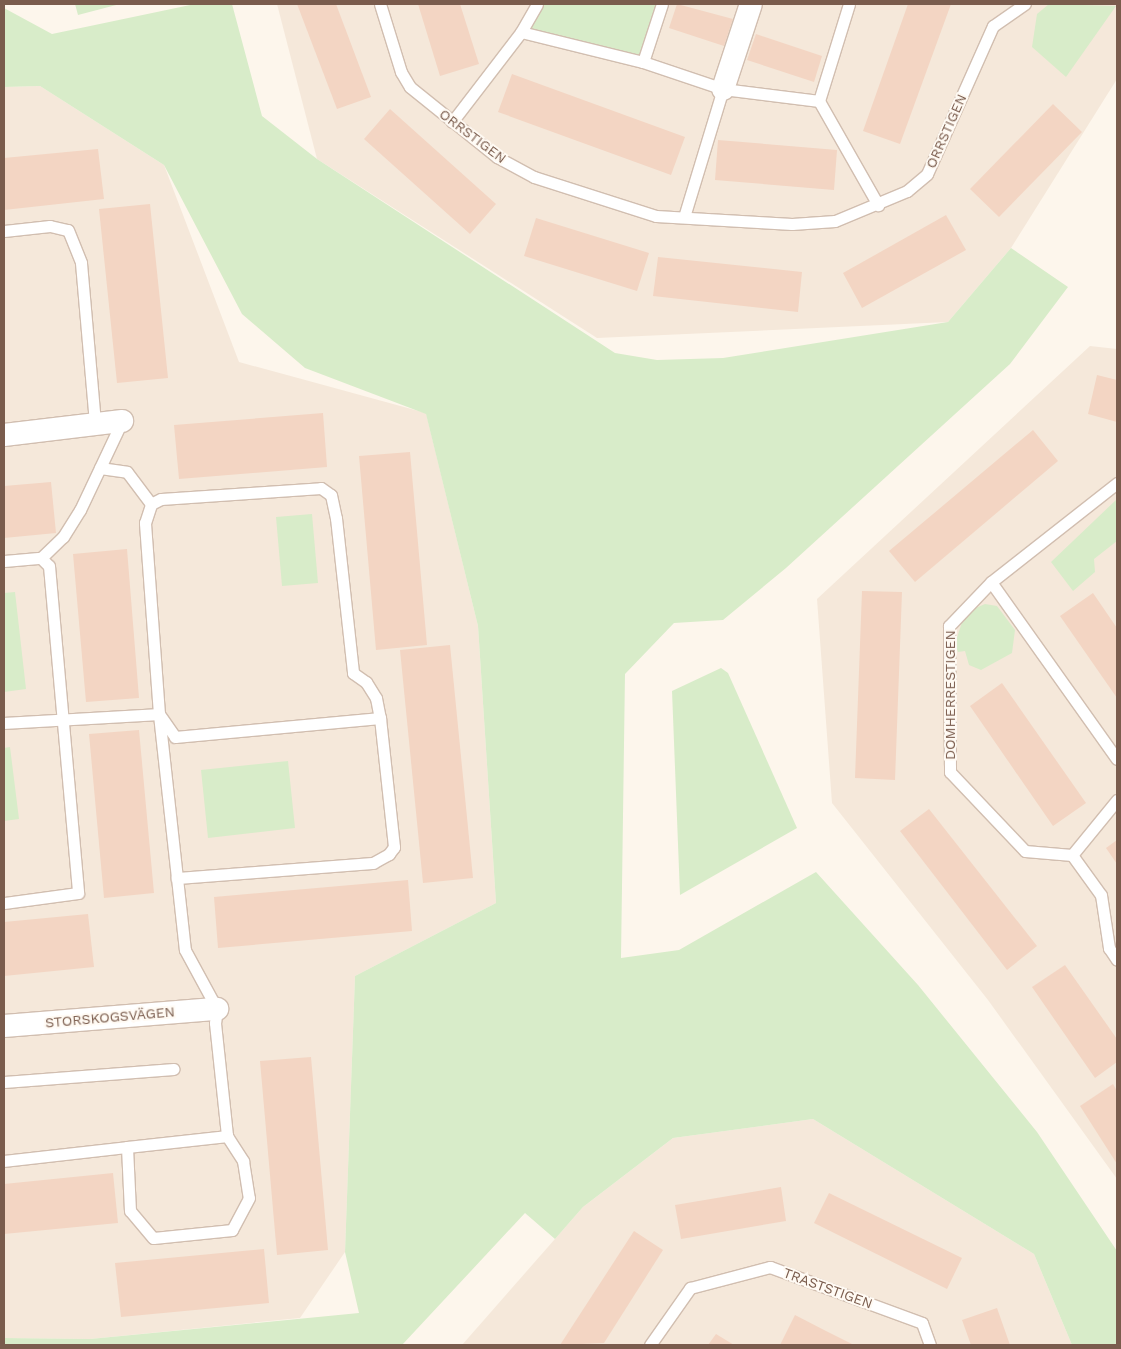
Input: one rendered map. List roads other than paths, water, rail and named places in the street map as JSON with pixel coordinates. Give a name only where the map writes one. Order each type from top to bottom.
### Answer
[{"type":"street","points":[[723,89],[751,4]]},
{"type":"street","points":[[4,435],[122,421]]},
{"type":"street","name":"STORSKOGSVÄGEN","points":[[4,1026],[217,1009]]},
{"type":"lane","name":"ORRSTIGEN","points":[[380,4],[401,72],[410,87],[497,157],[534,177],[656,216],[792,224],[835,222],[907,191],[926,174],[993,26],[1025,4]]},
{"type":"lane","points":[[452,122],[521,32],[537,4]]},
{"type":"lane","points":[[643,62],[662,4]]},
{"type":"lane","points":[[849,4],[819,101],[878,204]]},
{"type":"lane","points":[[521,32],[643,62],[723,89],[819,101]]},
{"type":"lane","points":[[684,217],[723,89]]},
{"type":"lane","points":[[4,231],[50,226],[68,230],[81,263],[95,424]]},
{"type":"lane","points":[[4,561],[42,558],[63,537],[80,510],[122,421]]},
{"type":"lane","points":[[100,468],[127,472],[151,504]]},
{"type":"lane","name":"DOMHERRESTIGEN","points":[[1072,855],[1025,851],[950,772],[949,626],[991,582],[1117,483]]},
{"type":"lane","points":[[127,1147],[130,1211],[153,1238],[232,1230],[249,1198],[243,1161],[227,1136],[214,1023],[217,1009],[185,950],[177,878],[159,714],[145,522],[151,504],[161,499],[321,488],[331,495],[353,673],[366,682],[376,698],[380,718],[394,847],[389,854],[373,863],[177,878]]},
{"type":"lane","points":[[4,903],[78,894],[49,566],[42,558]]},
{"type":"lane","points":[[991,582],[1117,759]]},
{"type":"lane","points":[[159,714],[176,737],[380,718]]},
{"type":"lane","points":[[4,723],[159,714]]},
{"type":"lane","points":[[1117,800],[1072,855],[1101,895],[1109,948],[1117,960]]},
{"type":"lane","points":[[4,1082],[174,1069]]},
{"type":"lane","points":[[4,1162],[227,1136]]},
{"type":"lane","name":"TRASTSTIGEN","points":[[650,1345],[690,1288],[770,1267],[922,1323],[930,1345]]}]
